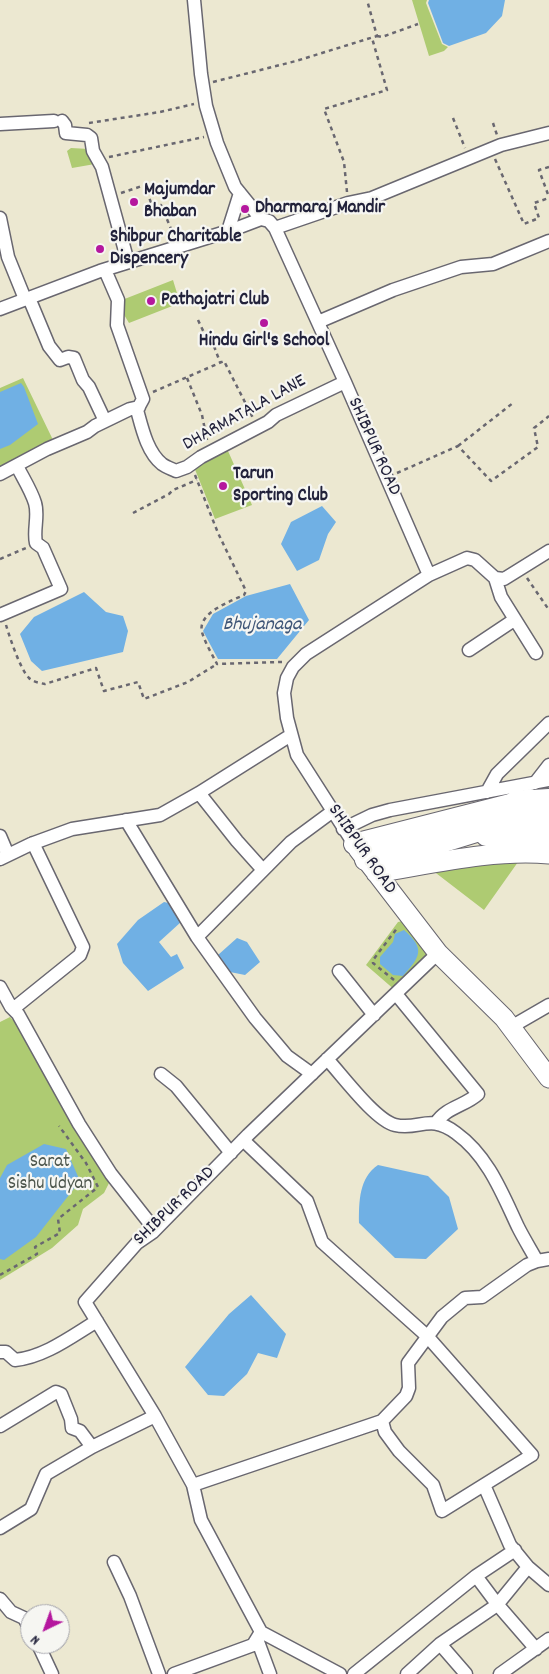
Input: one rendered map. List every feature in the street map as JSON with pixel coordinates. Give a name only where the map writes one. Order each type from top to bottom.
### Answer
[{"type":"highway","points":[[515,820],[544,793]]},
{"type":"highway","points":[[411,850],[478,829],[515,820],[549,821]]},
{"type":"main road","points":[[360,851],[515,820],[549,836]]},
{"type":"main road","points":[[360,851],[411,850]]},
{"type":"street","name":"SHIBPUR ROAD","points":[[194,0],[206,101],[215,134],[235,187],[261,218],[275,228],[345,382],[429,575],[306,654],[293,667],[287,678],[284,693],[287,718],[297,755],[360,851],[438,953],[244,1140],[155,1230],[137,1243],[85,1302],[155,1416],[193,1485],[201,1520],[259,1635],[270,1674]]},
{"type":"street","points":[[0,124],[58,121],[65,125],[66,133],[87,135],[91,138],[93,151],[102,167],[128,262]]},
{"type":"street","points":[[275,228],[348,203],[372,198],[491,149],[549,133]]},
{"type":"street","points":[[228,231],[240,193]]},
{"type":"street","points":[[0,218],[8,257],[49,346],[60,360],[68,357],[74,358],[83,380],[90,387],[105,421]]},
{"type":"street","points":[[0,309],[128,262],[228,231],[261,218]]},
{"type":"street","points":[[318,322],[393,290],[460,267],[493,264],[549,241]]},
{"type":"street","name":"DHARMATALA LANE","points":[[106,270],[118,300],[117,325],[141,402],[137,410],[142,428],[151,452],[162,464],[176,471],[188,467],[209,452],[290,408],[345,382]]},
{"type":"street","points":[[0,474],[87,432],[94,426],[141,402]]},
{"type":"street","points":[[1,615],[61,589],[43,548],[36,544],[34,532],[36,525],[35,503],[17,466]]},
{"type":"street","points":[[495,578],[504,579],[549,551]]},
{"type":"street","points":[[429,575],[467,558],[476,560],[495,578],[501,597],[536,653]]},
{"type":"street","points":[[468,650],[514,620]]},
{"type":"street","points":[[487,792],[497,774],[549,723]]},
{"type":"street","points":[[0,836],[4,857],[33,843],[72,829],[160,815],[292,735]]},
{"type":"street","points":[[544,793],[549,764]]},
{"type":"street","points":[[544,793],[549,780]]},
{"type":"street","points":[[544,793],[487,792],[372,815],[360,851],[496,855],[524,851],[549,854]]},
{"type":"street","points":[[199,793],[262,870]]},
{"type":"street","points":[[197,937],[291,842],[332,811]]},
{"type":"street","points":[[126,820],[197,937],[262,1026],[287,1056],[312,1074]]},
{"type":"street","points":[[13,1009],[80,955],[84,947],[33,843]]},
{"type":"street","points":[[438,953],[504,1018],[549,1078]]},
{"type":"street","points":[[340,972],[374,1015]]},
{"type":"street","points":[[0,987],[18,1014],[79,1124],[111,1174],[155,1230]]},
{"type":"street","points":[[399,990],[478,1094],[470,1101],[453,1107],[440,1116],[436,1123]]},
{"type":"street","points":[[511,1027],[549,1005]]},
{"type":"street","points":[[193,1485],[382,1421],[406,1396],[409,1388],[408,1363],[442,1317],[465,1298],[482,1296],[527,1265],[543,1260],[519,1229],[502,1190],[477,1152],[457,1134],[442,1124],[400,1126],[379,1117],[328,1059]]},
{"type":"street","points":[[161,1074],[176,1086],[231,1153]]},
{"type":"street","points":[[244,1140],[307,1201],[322,1242],[427,1336],[532,1455],[442,1511],[433,1485],[399,1451],[385,1432],[382,1421]]},
{"type":"street","points":[[2,1349],[15,1360],[28,1358],[52,1348],[97,1321]]},
{"type":"street","points":[[0,1426],[56,1392],[61,1394],[71,1419],[72,1428],[80,1431],[92,1447]]},
{"type":"street","points":[[0,1528],[31,1509],[46,1474],[92,1447],[155,1416]]},
{"type":"street","points":[[484,1485],[510,1545],[528,1567],[549,1586]]},
{"type":"street","points":[[354,1674],[476,1576],[515,1550]]},
{"type":"street","points":[[114,1562],[130,1596],[160,1674]]},
{"type":"street","points":[[407,1674],[440,1644],[497,1604],[528,1567]]},
{"type":"street","points":[[476,1576],[497,1604],[536,1649]]},
{"type":"street","points":[[0,1599],[6,1614],[20,1617]]},
{"type":"street","points":[[174,1674],[253,1644],[259,1635],[340,1674]]},
{"type":"street","points":[[500,1674],[549,1639]]},
{"type":"street","points":[[440,1644],[466,1674]]},
{"type":"street","points":[[43,1654],[52,1674]]},
{"type":"path","points":[[366,0],[378,36]]},
{"type":"path","points":[[203,84],[296,61],[378,36],[382,37],[418,24]]},
{"type":"path","points":[[348,203],[344,162],[324,109],[387,90],[372,38]]},
{"type":"path","points":[[58,121],[89,123],[160,112],[206,101]]},
{"type":"path","points":[[452,118],[469,158]]},
{"type":"path","points":[[97,158],[158,148],[215,134]]},
{"type":"path","points":[[491,149],[524,224],[539,218],[534,204],[549,198],[539,170],[549,167]]},
{"type":"path","points":[[110,196],[145,185],[152,206],[161,205],[179,246]]},
{"type":"path","points":[[198,320],[207,339],[212,341],[220,362]]},
{"type":"path","points":[[141,402],[224,360],[258,427]]},
{"type":"path","points":[[186,378],[202,416],[209,452]]},
{"type":"path","points":[[386,477],[458,446],[513,403]]},
{"type":"path","points":[[458,446],[491,481],[538,447],[534,428],[549,416]]},
{"type":"path","points":[[188,467],[192,469],[232,565],[237,570],[246,591],[244,595],[212,611],[202,625],[202,631],[217,664]]},
{"type":"path","points":[[133,513],[173,490],[197,480]]},
{"type":"path","points":[[0,559],[36,544]]},
{"type":"path","points":[[521,569],[549,610]]},
{"type":"path","points":[[1,615],[16,656],[30,678],[45,684],[96,668],[104,691],[138,682],[144,699],[188,682],[217,664],[278,661],[286,662],[293,667]]},
{"type":"path","points":[[399,990],[372,963],[399,925],[404,922],[413,927],[416,924]]},
{"type":"path","points":[[0,1275],[37,1254],[35,1247],[60,1233],[58,1219],[98,1187],[86,1163],[59,1126]]},
{"type":"green space","points":[[412,0],[427,0],[426,3],[442,44],[448,47],[444,51],[429,56]]},
{"type":"green space","points":[[71,148],[89,149],[95,164],[72,168],[67,151]]},
{"type":"green space","name":"Pathajatri Club","points":[[173,280],[180,303],[129,323],[123,313],[122,300]]},
{"type":"green space","points":[[23,378],[53,440],[0,468],[0,388]]},
{"type":"green space","name":"Tarun Sporting Club","points":[[224,449],[228,451],[252,505],[215,519],[194,467]]},
{"type":"green space","points":[[518,862],[484,910],[432,870]]},
{"type":"green space","points":[[408,920],[426,946],[428,961],[396,991],[366,965],[398,922]]},
{"type":"green space","name":"Sarat Sishu Udyan","points":[[10,1017],[18,1025],[109,1183],[104,1193],[83,1209],[78,1225],[52,1248],[0,1280],[0,1022]]},
{"type":"water","points":[[429,0],[505,0],[502,16],[486,33],[449,46],[443,43],[428,3]]},
{"type":"water","points":[[21,383],[38,424],[10,445],[0,449],[0,392]]},
{"type":"water","points":[[322,506],[336,522],[328,534],[319,560],[297,571],[281,544],[291,522]]},
{"type":"water","name":"Bhujanaga","points":[[290,584],[309,620],[277,659],[218,659],[203,631],[213,614],[246,596]]},
{"type":"water","points":[[84,592],[106,612],[123,616],[128,631],[123,652],[42,671],[31,661],[20,634],[34,617]]},
{"type":"water","points":[[164,902],[173,904],[181,922],[159,942],[171,957],[177,954],[184,968],[148,991],[123,963],[117,944],[138,920]]},
{"type":"water","points":[[404,930],[416,943],[418,948],[417,958],[403,976],[393,975],[380,964],[380,957],[393,942],[395,934]]},
{"type":"water","points":[[237,938],[247,942],[260,962],[245,975],[230,972],[218,955]]},
{"type":"water","points":[[44,1144],[66,1149],[80,1181],[36,1237],[4,1260],[0,1259],[0,1178],[7,1165]]},
{"type":"water","points":[[378,1165],[428,1176],[449,1197],[458,1229],[426,1259],[395,1258],[359,1223],[361,1191],[367,1176]]},
{"type":"water","points":[[251,1295],[286,1334],[277,1358],[258,1353],[247,1374],[224,1396],[208,1395],[185,1367],[229,1314]]},
{"type":"place","name":"Majumdar Bhaban","points":[[134,202]]},
{"type":"place","name":"Dharmaraj Mandir","points":[[245,209]]},
{"type":"place","name":"Shibpur Charitable Dispencery","points":[[100,249]]},
{"type":"place","name":"Pathajatri Club","points":[[151,301]]},
{"type":"place","name":"Hindu Girl's School","points":[[264,323]]},
{"type":"place","name":"Tarun Sporting Club","points":[[223,486]]}]
